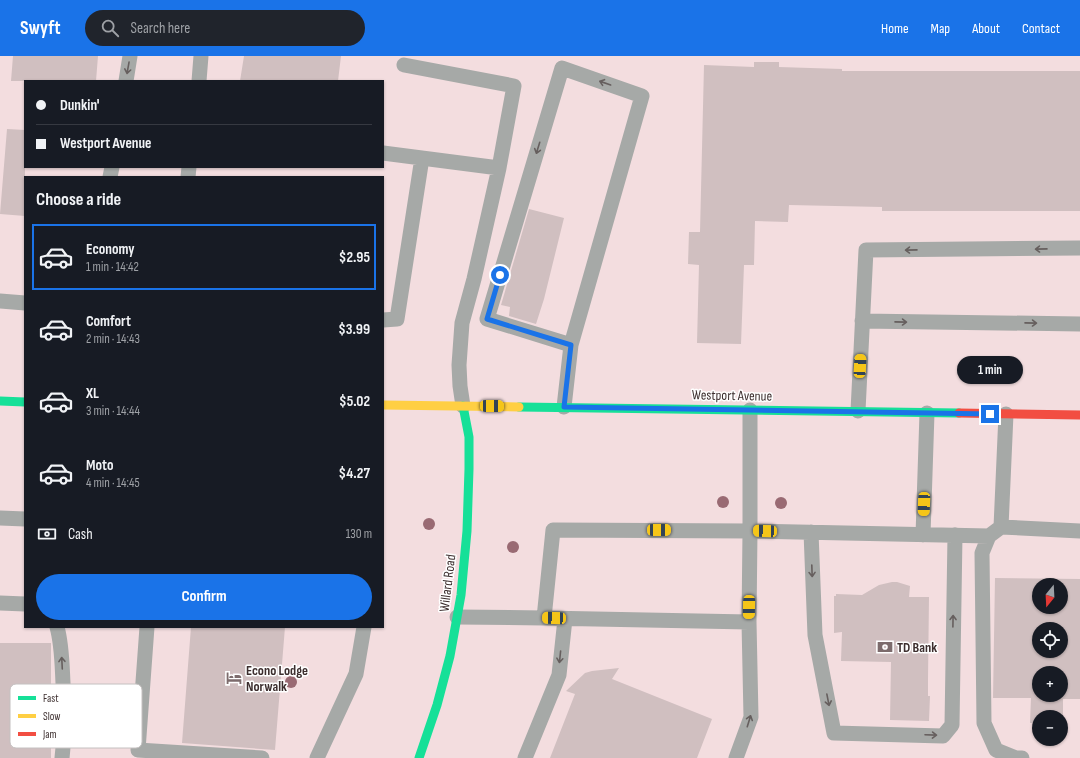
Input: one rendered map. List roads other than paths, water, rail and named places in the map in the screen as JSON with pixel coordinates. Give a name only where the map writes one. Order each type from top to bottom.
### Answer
[{"type":"main road","points":[[0,401],[24,402]]},
{"type":"main road","name":"Westport Avenue","points":[[384,405],[1080,415]]},
{"type":"main road","name":"Willard Road","points":[[418,758],[437,704],[450,656],[461,595],[467,531],[469,469],[469,437],[463,406]]},
{"type":"lane","points":[[126,80],[130,56]]},
{"type":"lane","points":[[199,80],[201,56]]},
{"type":"lane","points":[[404,65],[514,86],[499,168],[474,278],[462,323],[459,365],[463,406]]},
{"type":"lane","points":[[564,407],[571,345],[642,96],[562,68],[487,319],[571,345]]},
{"type":"lane","points":[[384,153],[499,168]]},
{"type":"lane","points":[[384,320],[397,319],[422,158]]},
{"type":"lane","points":[[858,411],[866,250],[1080,248]]},
{"type":"lane","points":[[0,301],[24,303]]},
{"type":"lane","points":[[862,321],[1080,324]]},
{"type":"lane","points":[[736,758],[751,717],[749,622],[750,410]]},
{"type":"lane","points":[[923,534],[927,413]]},
{"type":"lane","points":[[1006,414],[995,532],[982,553],[984,723],[996,750],[1016,758],[1022,758]]},
{"type":"lane","points":[[0,518],[24,519]]},
{"type":"lane","points":[[544,618],[553,530],[750,531],[955,535],[995,532],[1080,532]]},
{"type":"lane","points":[[811,532],[815,635],[834,733],[943,736],[952,725],[955,535]]},
{"type":"lane","points":[[0,603],[24,604]]},
{"type":"lane","points":[[457,617],[749,622]]},
{"type":"lane","points":[[525,758],[559,675],[565,618]]},
{"type":"lane","points":[[57,628],[62,652],[63,684]]},
{"type":"lane","points":[[142,695],[147,628]]},
{"type":"lane","points":[[317,758],[356,674],[364,628]]},
{"type":"lane","points":[[62,758],[63,748]]},
{"type":"lane","points":[[138,748],[138,750],[262,758]]},
{"type":"place","name":"TD Bank","points":[[885,647]]},
{"type":"place","name":"Econo Lodge Norwalk","points":[[234,678]]}]
